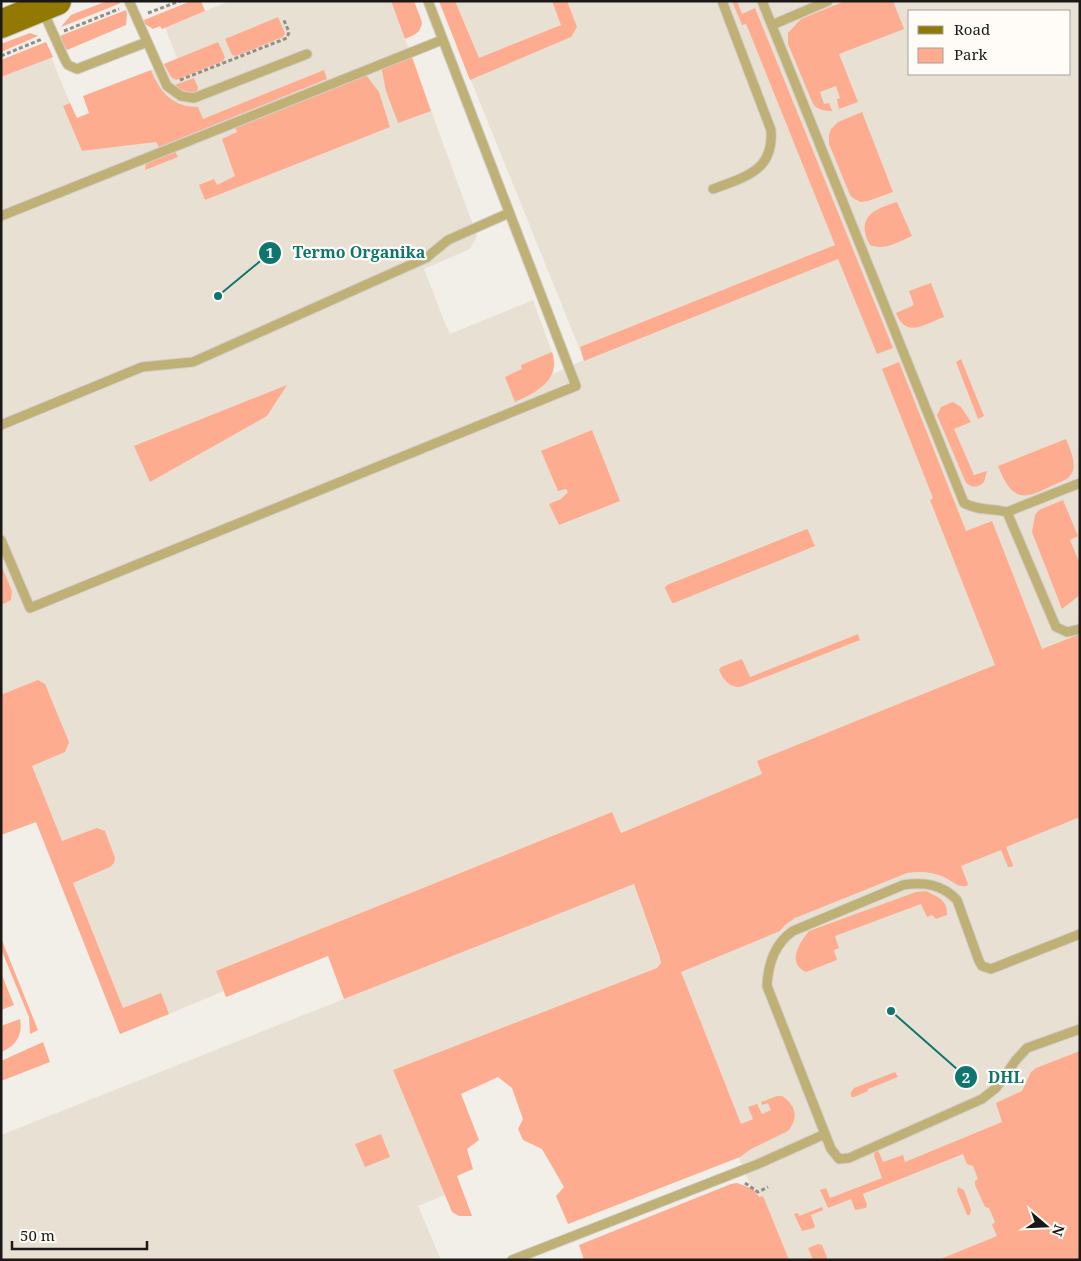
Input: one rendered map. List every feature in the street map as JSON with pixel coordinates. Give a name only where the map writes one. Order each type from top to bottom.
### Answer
[{"type":"main road","points":[[1,24],[49,4]]},
{"type":"lane","points":[[1,540],[30,608],[576,386],[428,1]]},
{"type":"lane","points":[[713,189],[749,175],[762,166],[772,144],[771,130],[722,1]]},
{"type":"lane","points":[[762,1],[964,503],[980,509],[996,509],[1007,512],[1080,483]]},
{"type":"lane","points":[[772,25],[828,1]]},
{"type":"lane","points":[[130,3],[167,86],[182,96],[194,98],[307,54]]},
{"type":"lane","points":[[49,4],[53,35],[68,65],[77,69],[147,42]]},
{"type":"lane","points":[[1,216],[442,40]]},
{"type":"lane","points":[[1,426],[142,368],[193,362],[426,258],[448,240],[509,213]]},
{"type":"lane","points":[[1007,512],[1056,627],[1067,632],[1080,628]]},
{"type":"lane","points":[[1080,934],[991,969],[982,966],[979,962],[957,900],[946,890],[933,885],[920,883],[903,885],[793,931],[786,936],[771,958],[767,986],[831,1149],[839,1159],[849,1158],[982,1098],[996,1088],[1016,1060],[1028,1048],[1080,1029]]},
{"type":"lane","points":[[512,1260],[758,1164],[825,1134]]},
{"type":"path","points":[[144,14],[180,1]]},
{"type":"path","points":[[1,56],[130,3]]},
{"type":"path","points":[[167,86],[287,38],[289,32],[283,18]]},
{"type":"shaded area","points":[[230,1],[391,1],[477,236],[470,249],[424,269],[445,323],[450,334],[533,300],[553,355],[555,364],[553,374],[584,360],[439,1],[1080,1],[1080,647],[620,833],[612,812],[216,971],[224,991],[120,1034],[43,839],[1,739],[1,77],[51,57],[70,103],[64,106],[82,151],[156,142],[164,101],[151,70],[177,58],[165,27]]},
{"type":"shaded area","points":[[1080,794],[1080,1260],[780,1260],[661,963]]},
{"type":"shaded area","points":[[634,884],[661,963],[657,968],[393,1070],[445,1195],[418,1206],[441,1260],[1,1260],[1,1135]]},
{"type":"green space","points":[[107,1],[121,3],[61,27],[71,15]]},
{"type":"green space","points":[[191,1],[201,1],[205,11],[162,29],[160,26],[153,29],[145,24],[144,20]]},
{"type":"green space","points":[[391,1],[414,1],[422,22],[420,29],[416,33],[405,39]]},
{"type":"green space","points":[[439,1],[455,1],[479,58],[561,25],[552,1],[567,1],[577,27],[571,37],[470,80]]},
{"type":"green space","points":[[732,1],[737,1],[742,14],[755,8],[893,348],[877,354],[838,259],[584,361],[580,347],[835,245],[747,26],[746,24],[742,25]]},
{"type":"green space","points":[[845,1],[893,1],[904,29],[839,54],[858,102],[839,109],[837,99],[840,98],[836,86],[820,92],[824,104],[829,103],[832,111],[824,110],[817,108],[813,104],[788,44],[788,33],[801,19]]},
{"type":"green space","points":[[126,10],[126,25],[67,50],[63,46],[60,36]]},
{"type":"green space","points":[[278,17],[285,33],[283,37],[236,56],[232,55],[225,39]]},
{"type":"green space","points":[[30,33],[38,36],[1,52],[1,44]]},
{"type":"green space","points":[[46,42],[53,57],[1,77],[1,60]]},
{"type":"green space","points":[[218,42],[225,57],[223,61],[176,80],[171,77],[164,64]]},
{"type":"green space","points":[[412,57],[431,111],[398,123],[386,91],[382,71],[383,68]]},
{"type":"green space","points":[[151,70],[158,85],[168,97],[181,104],[198,107],[203,119],[324,70],[327,79],[159,147],[156,142],[82,151],[63,106],[70,103],[77,118],[89,113],[83,96]]},
{"type":"green space","points":[[366,75],[379,92],[390,127],[205,200],[199,185],[214,179],[217,185],[235,176],[222,139],[237,132],[235,127]]},
{"type":"green space","points":[[194,78],[198,88],[196,93],[180,90],[175,85]]},
{"type":"green space","points":[[862,112],[893,192],[861,202],[850,195],[829,144],[829,135],[831,129],[838,122]]},
{"type":"green space","points":[[175,151],[178,157],[145,170],[146,163]]},
{"type":"green space","points":[[897,202],[912,236],[886,246],[875,247],[870,245],[865,227],[869,216],[874,211]]},
{"type":"green space","points":[[931,283],[944,317],[923,326],[911,328],[905,326],[896,313],[914,305],[909,291]]},
{"type":"green space","points":[[552,352],[553,370],[545,384],[515,402],[505,377],[522,369],[521,365]]},
{"type":"green space","points":[[961,359],[984,416],[978,419],[956,362]]},
{"type":"green space","points":[[899,362],[966,531],[992,521],[1042,649],[1080,634],[1080,817],[1006,847],[1013,865],[1012,867],[1008,867],[1001,850],[961,866],[968,884],[967,886],[958,885],[935,874],[907,873],[795,918],[780,931],[681,972],[741,1124],[753,1119],[748,1107],[757,1104],[762,1114],[771,1110],[768,1103],[762,1105],[761,1102],[782,1096],[790,1103],[795,1117],[788,1131],[751,1149],[740,1157],[568,1224],[556,1196],[564,1187],[542,1149],[523,1140],[518,1129],[523,1119],[512,1088],[498,1077],[461,1094],[479,1140],[467,1149],[473,1169],[457,1176],[472,1216],[459,1216],[452,1212],[393,1070],[657,968],[661,963],[659,955],[634,884],[344,999],[328,956],[226,997],[216,971],[612,812],[621,833],[762,774],[757,761],[995,665],[930,500],[933,498],[882,369]]},
{"type":"green space","points":[[287,385],[267,416],[150,482],[134,446]]},
{"type":"green space","points":[[953,402],[961,407],[971,422],[954,429],[974,475],[987,471],[984,482],[978,486],[971,486],[966,483],[937,415],[941,407]]},
{"type":"green space","points":[[592,430],[620,501],[559,525],[549,504],[561,499],[568,492],[566,489],[558,491],[541,451]]},
{"type":"green space","points":[[1066,439],[1074,465],[1071,475],[1067,479],[1034,494],[1018,494],[1011,490],[998,466]]},
{"type":"green space","points":[[1063,500],[1078,536],[1070,540],[1080,564],[1080,595],[1062,609],[1032,532],[1035,515],[1039,510]]},
{"type":"green space","points":[[807,529],[815,546],[672,603],[665,588],[667,585]]},
{"type":"green space","points":[[1,565],[12,591],[11,600],[1,605]]},
{"type":"green space","points":[[858,634],[860,640],[740,687],[732,686],[727,682],[719,670],[721,667],[742,659],[750,677]]},
{"type":"green space","points":[[38,680],[45,684],[69,742],[65,752],[32,766],[62,841],[97,828],[105,831],[115,858],[114,863],[110,867],[73,883],[123,1008],[161,993],[169,1014],[120,1034],[36,822],[1,835],[1,691],[3,694]]},
{"type":"green space","points":[[926,891],[944,902],[947,915],[936,919],[932,915],[927,917],[921,904],[835,936],[839,948],[834,950],[837,960],[806,972],[797,963],[796,958],[799,946],[809,931],[916,892]]},
{"type":"green space","points":[[1,938],[38,1030],[30,1034],[29,1017],[1,949]]},
{"type":"green space","points":[[1,973],[14,1005],[1,1010]]},
{"type":"green space","points":[[20,1019],[21,1025],[17,1039],[11,1047],[1,1052],[1,1026]]},
{"type":"green space","points":[[43,1042],[50,1062],[1,1081],[1,1061]]},
{"type":"green space","points":[[1080,1051],[1080,1260],[938,1260],[997,1236],[992,1225],[995,1222],[989,1208],[985,1207],[975,1185],[975,1181],[978,1179],[973,1166],[967,1164],[963,1154],[863,1194],[867,1205],[866,1208],[855,1210],[851,1199],[828,1208],[820,1190],[826,1188],[830,1198],[882,1178],[874,1156],[875,1150],[878,1150],[883,1162],[903,1155],[905,1162],[1002,1122],[996,1103],[1022,1091],[1031,1072],[1036,1068]]},
{"type":"green space","points":[[895,1072],[898,1077],[851,1097],[851,1092],[854,1088]]},
{"type":"green space","points":[[381,1134],[390,1157],[365,1167],[355,1144]]},
{"type":"green space","points":[[737,1183],[753,1189],[759,1197],[763,1196],[789,1260],[584,1260],[579,1245]]},
{"type":"green space","points":[[958,1187],[964,1190],[971,1210],[970,1215],[967,1215],[957,1191]]},
{"type":"green space","points":[[822,1207],[823,1210],[811,1215],[815,1227],[802,1231],[794,1214],[798,1213],[799,1216]]},
{"type":"green space","points":[[818,1244],[822,1245],[828,1260],[813,1260],[808,1248]]},
{"type":"place","name":"Termo Organika","points":[[218,296]]},
{"type":"place","name":"DHL","points":[[891,1011]]}]
